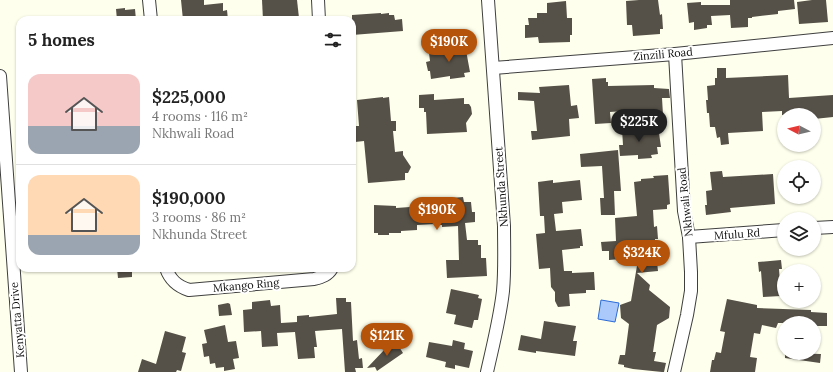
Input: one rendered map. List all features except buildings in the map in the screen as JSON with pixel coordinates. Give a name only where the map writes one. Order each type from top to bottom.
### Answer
[{"type":"street","points":[[150,0],[151,16]]},
{"type":"street","points":[[318,0],[319,16]]},
{"type":"street","name":"Nkhunda Street","points":[[486,372],[500,309],[504,275],[504,226],[488,0]]},
{"type":"street","name":"Zinzili Road","points":[[493,68],[676,54],[833,38]]},
{"type":"street","name":"Nkhwali Road","points":[[674,372],[691,291],[689,237],[684,211],[676,54]]},
{"type":"street","name":"Kenyatta Drive","points":[[0,76],[5,225],[21,372]]},
{"type":"street","points":[[821,227],[833,226]]},
{"type":"street","name":"Mfulu Rd","points":[[689,237],[777,231]]},
{"type":"street","name":"Mkango Ring","points":[[167,272],[168,275],[176,283],[189,290],[314,279],[323,276],[328,272]]},
{"type":"water","points":[[601,300],[619,303],[615,322],[598,319]]}]
